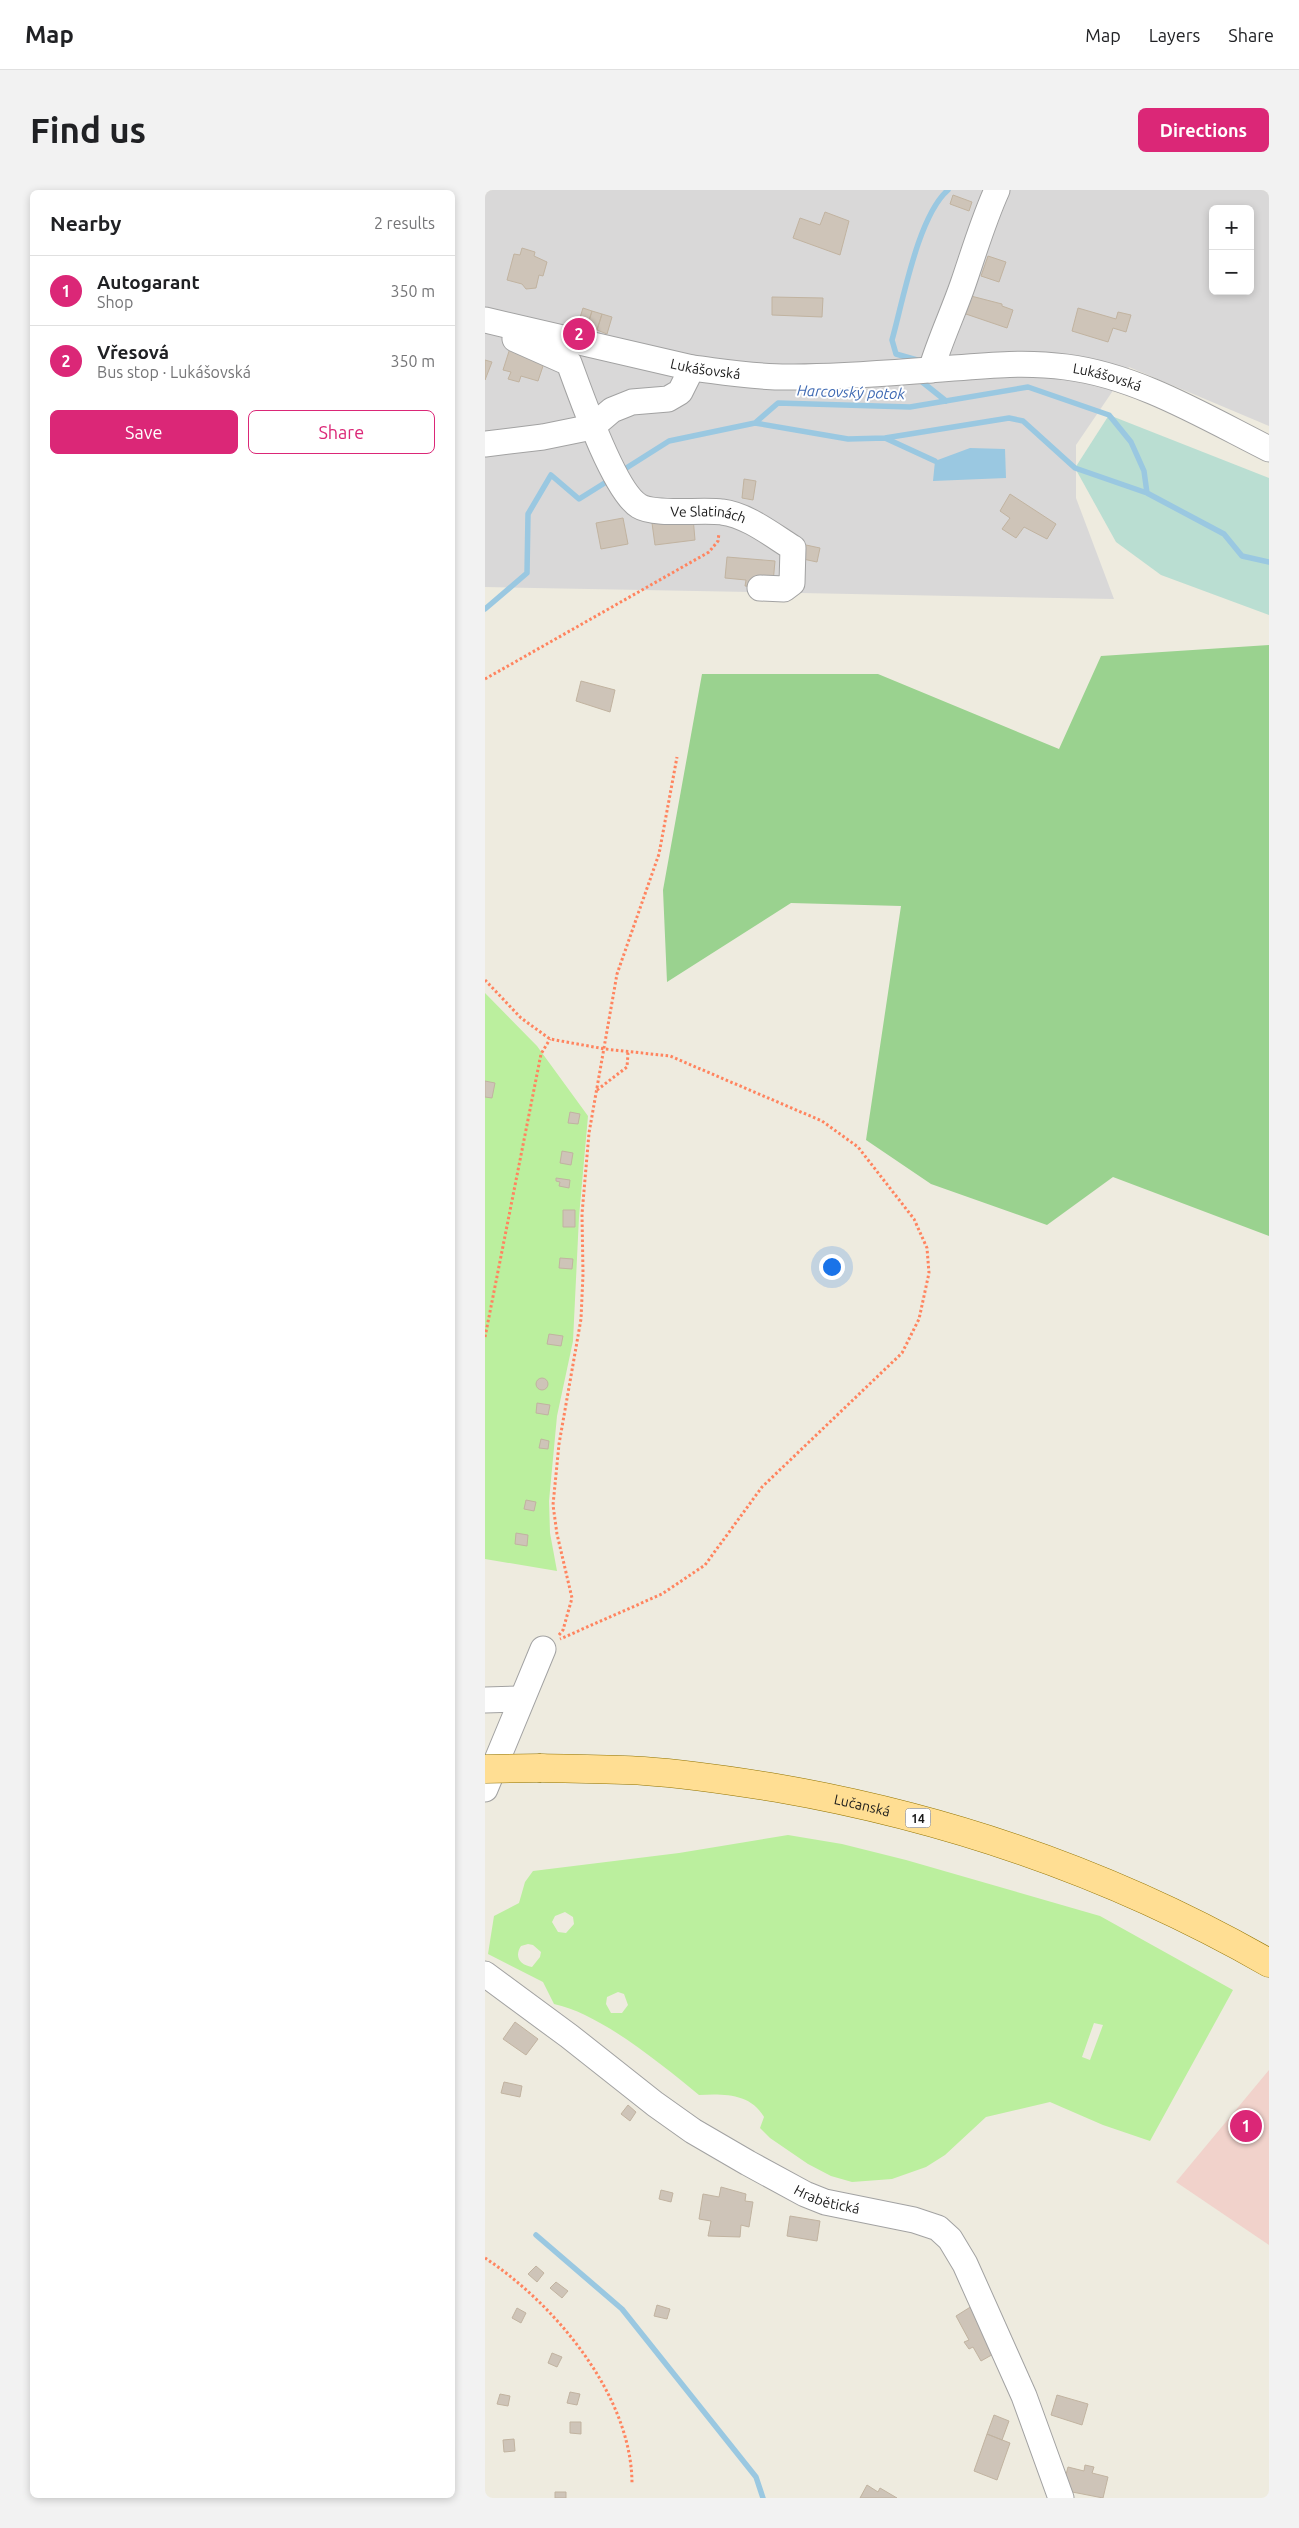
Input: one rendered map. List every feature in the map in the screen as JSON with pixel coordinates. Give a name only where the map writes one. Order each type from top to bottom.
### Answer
[{"type":"main road","name":"Lučanská","points":[[485,1769],[541,1768],[645,1771],[739,1782],[876,1808],[941,1824],[1077,1870],[1225,1938],[1269,1964]]},
{"type":"street","points":[[931,370],[947,321],[963,285],[983,220],[997,190]]},
{"type":"street","name":"Lukášovská","points":[[489,321],[692,368],[792,378],[1005,364],[1068,367],[1146,389],[1269,449]]},
{"type":"street","name":"Ve Slatinách","points":[[489,321],[511,337],[569,363],[592,427],[609,462],[627,493],[639,506],[669,512],[723,512],[751,522],[793,548],[792,583],[784,589],[760,588]]},
{"type":"street","points":[[485,444],[543,437],[592,427],[612,410],[632,402],[668,400],[680,392],[692,368]]},
{"type":"street","points":[[485,1789],[543,1649]]},
{"type":"street","points":[[485,1700],[521,1699]]},
{"type":"street","name":"Hrabětická","points":[[485,1974],[686,2126],[748,2163],[805,2194],[825,2202],[914,2220],[938,2228],[950,2239],[965,2264],[1024,2396],[1061,2498]]},
{"type":"path","points":[[485,679],[709,552],[718,541],[723,512]]},
{"type":"path","points":[[485,980],[521,1018],[550,1038],[605,1049],[670,1056],[726,1078],[822,1121],[858,1148],[914,1219],[927,1248],[929,1273],[919,1319],[902,1353],[762,1487],[705,1565],[662,1594],[554,1642],[563,1630],[572,1598],[557,1534],[553,1505],[559,1444],[581,1319],[583,1274],[582,1214],[589,1133],[605,1049],[608,1017],[617,974],[659,854],[677,757]]},
{"type":"path","points":[[485,1337],[541,1054],[550,1038]]},
{"type":"path","points":[[597,1091],[627,1066],[628,1054],[625,1051]]},
{"type":"path","points":[[485,2258],[556,2317],[579,2348],[601,2382],[623,2428],[632,2464],[632,2484]]},
{"type":"shaded area","points":[[485,190],[1269,190],[1269,426],[1129,367],[1076,445],[1076,498],[1114,599],[485,587]]},
{"type":"shaded area","points":[[1109,415],[1269,478],[1269,615],[1161,575],[1116,542],[1075,468]]},
{"type":"shaded area","points":[[970,448],[1005,449],[1006,478],[933,481],[935,461]]},
{"type":"shaded area","points":[[1269,2070],[1269,2245],[1176,2182]]},
{"type":"green space","points":[[1269,645],[1269,1236],[1113,1177],[1047,1225],[931,1184],[866,1140],[901,906],[791,903],[667,982],[663,890],[702,674],[878,674],[1059,749],[1101,656]]},
{"type":"green space","points":[[485,993],[537,1046],[588,1116],[579,1217],[573,1341],[557,1416],[549,1501],[550,1533],[557,1571],[485,1559]]},
{"type":"green space","points":[[788,1835],[842,1844],[906,1860],[1100,1916],[1233,1990],[1150,2141],[1103,2125],[1050,2102],[986,2117],[945,2155],[926,2167],[892,2179],[852,2182],[831,2176],[808,2164],[770,2138],[760,2128],[764,2117],[751,2103],[744,2099],[726,2095],[699,2095],[649,2055],[611,2029],[591,2018],[554,2004],[543,1982],[488,1954],[494,1916],[519,1903],[525,1882],[533,1871],[679,1853]],"holes":[[[565,1912],[573,1917],[574,1924],[566,1933],[558,1932],[552,1922],[555,1916]],[[533,1945],[541,1952],[540,1957],[532,1967],[519,1960],[518,1954],[521,1946]],[[618,1992],[624,1994],[628,2005],[622,2013],[611,2013],[606,2004],[607,1997]],[[1094,2023],[1103,2025],[1090,2060],[1082,2057]]]},
{"type":"building","points":[[953,195],[972,202],[969,211],[950,204]]},
{"type":"building","points":[[825,212],[849,221],[840,255],[793,238],[800,218],[820,225]]},
{"type":"building","points":[[522,248],[535,252],[534,256],[547,262],[543,276],[539,275],[536,288],[526,289],[522,284],[507,280],[514,254],[520,255]]},
{"type":"building","points":[[988,256],[1006,262],[999,282],[981,276]]},
{"type":"building","points":[[971,296],[1002,304],[1002,306],[1013,310],[1007,328],[960,312]]},
{"type":"building","points":[[772,297],[823,298],[822,317],[772,315]]},
{"type":"building","points":[[583,308],[592,311],[587,327],[578,324]]},
{"type":"building","points":[[1078,308],[1116,319],[1118,312],[1131,315],[1126,332],[1113,328],[1108,342],[1072,331]]},
{"type":"building","points":[[592,311],[602,314],[597,330],[587,327]]},
{"type":"building","points":[[602,314],[612,317],[607,334],[597,330]]},
{"type":"building","points":[[511,345],[546,357],[538,381],[521,376],[519,382],[508,379],[511,372],[503,370]]},
{"type":"building","points":[[485,360],[492,362],[485,380]]},
{"type":"building","points":[[744,479],[756,481],[753,500],[742,498]]},
{"type":"building","points":[[1010,494],[1056,524],[1047,539],[1024,527],[1016,538],[1002,529],[1010,518],[1000,511]]},
{"type":"building","points":[[693,517],[695,540],[655,545],[652,523]]},
{"type":"building","points":[[623,518],[628,544],[601,549],[596,523]]},
{"type":"building","points":[[806,545],[820,548],[817,562],[803,559]]},
{"type":"building","points":[[727,557],[775,561],[773,583],[756,587],[745,586],[746,580],[725,578]]},
{"type":"building","points":[[581,681],[615,690],[610,712],[576,701]]},
{"type":"building","points":[[485,1081],[495,1083],[492,1098],[485,1097]]},
{"type":"building","points":[[570,1112],[580,1114],[578,1124],[568,1123]]},
{"type":"building","points":[[562,1151],[573,1153],[571,1165],[560,1163]]},
{"type":"building","points":[[556,1178],[570,1180],[569,1188],[559,1186],[560,1182],[556,1181]]},
{"type":"building","points":[[563,1210],[575,1210],[575,1227],[563,1227]]},
{"type":"building","points":[[560,1258],[573,1259],[572,1269],[559,1268]]},
{"type":"building","points":[[549,1334],[563,1336],[561,1346],[547,1344]]},
{"type":"building","points":[[540,1378],[544,1378],[548,1384],[544,1390],[540,1390],[536,1386],[536,1382]]},
{"type":"building","points":[[537,1403],[550,1405],[548,1415],[536,1413]]},
{"type":"building","points":[[541,1439],[549,1441],[548,1449],[539,1448]]},
{"type":"building","points":[[526,1500],[536,1502],[534,1511],[524,1509]]},
{"type":"building","points":[[516,1533],[528,1535],[527,1546],[515,1544]]},
{"type":"building","points":[[515,2022],[538,2039],[526,2055],[503,2039]]},
{"type":"building","points":[[504,2082],[522,2086],[520,2097],[501,2093]]},
{"type":"building","points":[[628,2105],[636,2112],[630,2121],[621,2114]]},
{"type":"building","points":[[721,2187],[746,2194],[745,2201],[753,2202],[749,2227],[741,2225],[740,2237],[708,2236],[711,2221],[699,2219],[703,2194],[719,2197]]},
{"type":"building","points":[[661,2190],[673,2193],[671,2202],[659,2199]]},
{"type":"building","points":[[790,2216],[820,2221],[817,2241],[787,2236]]},
{"type":"building","points":[[536,2266],[544,2273],[537,2282],[528,2274]]},
{"type":"building","points":[[556,2282],[568,2291],[562,2298],[550,2288]]},
{"type":"building","points":[[657,2305],[670,2309],[667,2319],[654,2316]]},
{"type":"building","points":[[972,2306],[997,2352],[981,2361],[973,2347],[969,2349],[964,2342],[969,2340],[956,2316]]},
{"type":"building","points":[[517,2308],[526,2313],[521,2323],[512,2318]]},
{"type":"building","points":[[552,2353],[562,2357],[557,2367],[548,2363]]},
{"type":"building","points":[[570,2392],[580,2394],[577,2405],[567,2403]]},
{"type":"building","points":[[500,2394],[510,2396],[508,2406],[497,2404]]},
{"type":"building","points":[[1057,2395],[1088,2404],[1082,2425],[1051,2415]]},
{"type":"building","points":[[994,2415],[1009,2421],[1002,2440],[987,2434]]},
{"type":"building","points":[[570,2422],[581,2422],[581,2434],[570,2433]]},
{"type":"building","points":[[987,2434],[1010,2443],[997,2480],[974,2471]]},
{"type":"building","points":[[514,2439],[515,2451],[504,2452],[503,2440]]},
{"type":"building","points":[[1085,2465],[1094,2467],[1092,2473],[1108,2477],[1103,2498],[1062,2490],[1068,2467],[1084,2471]]},
{"type":"building","points":[[867,2485],[878,2492],[880,2488],[897,2498],[860,2498]]},
{"type":"building","points":[[555,2492],[566,2492],[566,2498],[555,2498]]},
{"type":"waterway","points":[[917,360],[896,354],[892,340],[920,239],[937,202],[948,190]]},
{"type":"waterway","points":[[921,381],[946,401]]},
{"type":"waterway","name":"Harcovský potok","points":[[620,472],[669,441],[755,423],[778,403],[910,407],[1028,387],[1109,415],[1131,442],[1144,471],[1147,493],[1224,534],[1242,556],[1269,562]]},
{"type":"waterway","points":[[755,423],[848,439],[885,438],[1009,418],[1023,421],[1075,468],[1147,493]]},
{"type":"waterway","points":[[885,438],[935,461]]},
{"type":"waterway","name":"Harcovský potok","points":[[485,609],[527,573],[528,514],[551,475],[579,499],[611,479]]},
{"type":"waterway","points":[[536,2235],[622,2309],[756,2477],[763,2498]]},
{"type":"place","name":"Vřesová","points":[[579,334]]},
{"type":"place","name":"Autogarant","points":[[1246,2126]]}]
